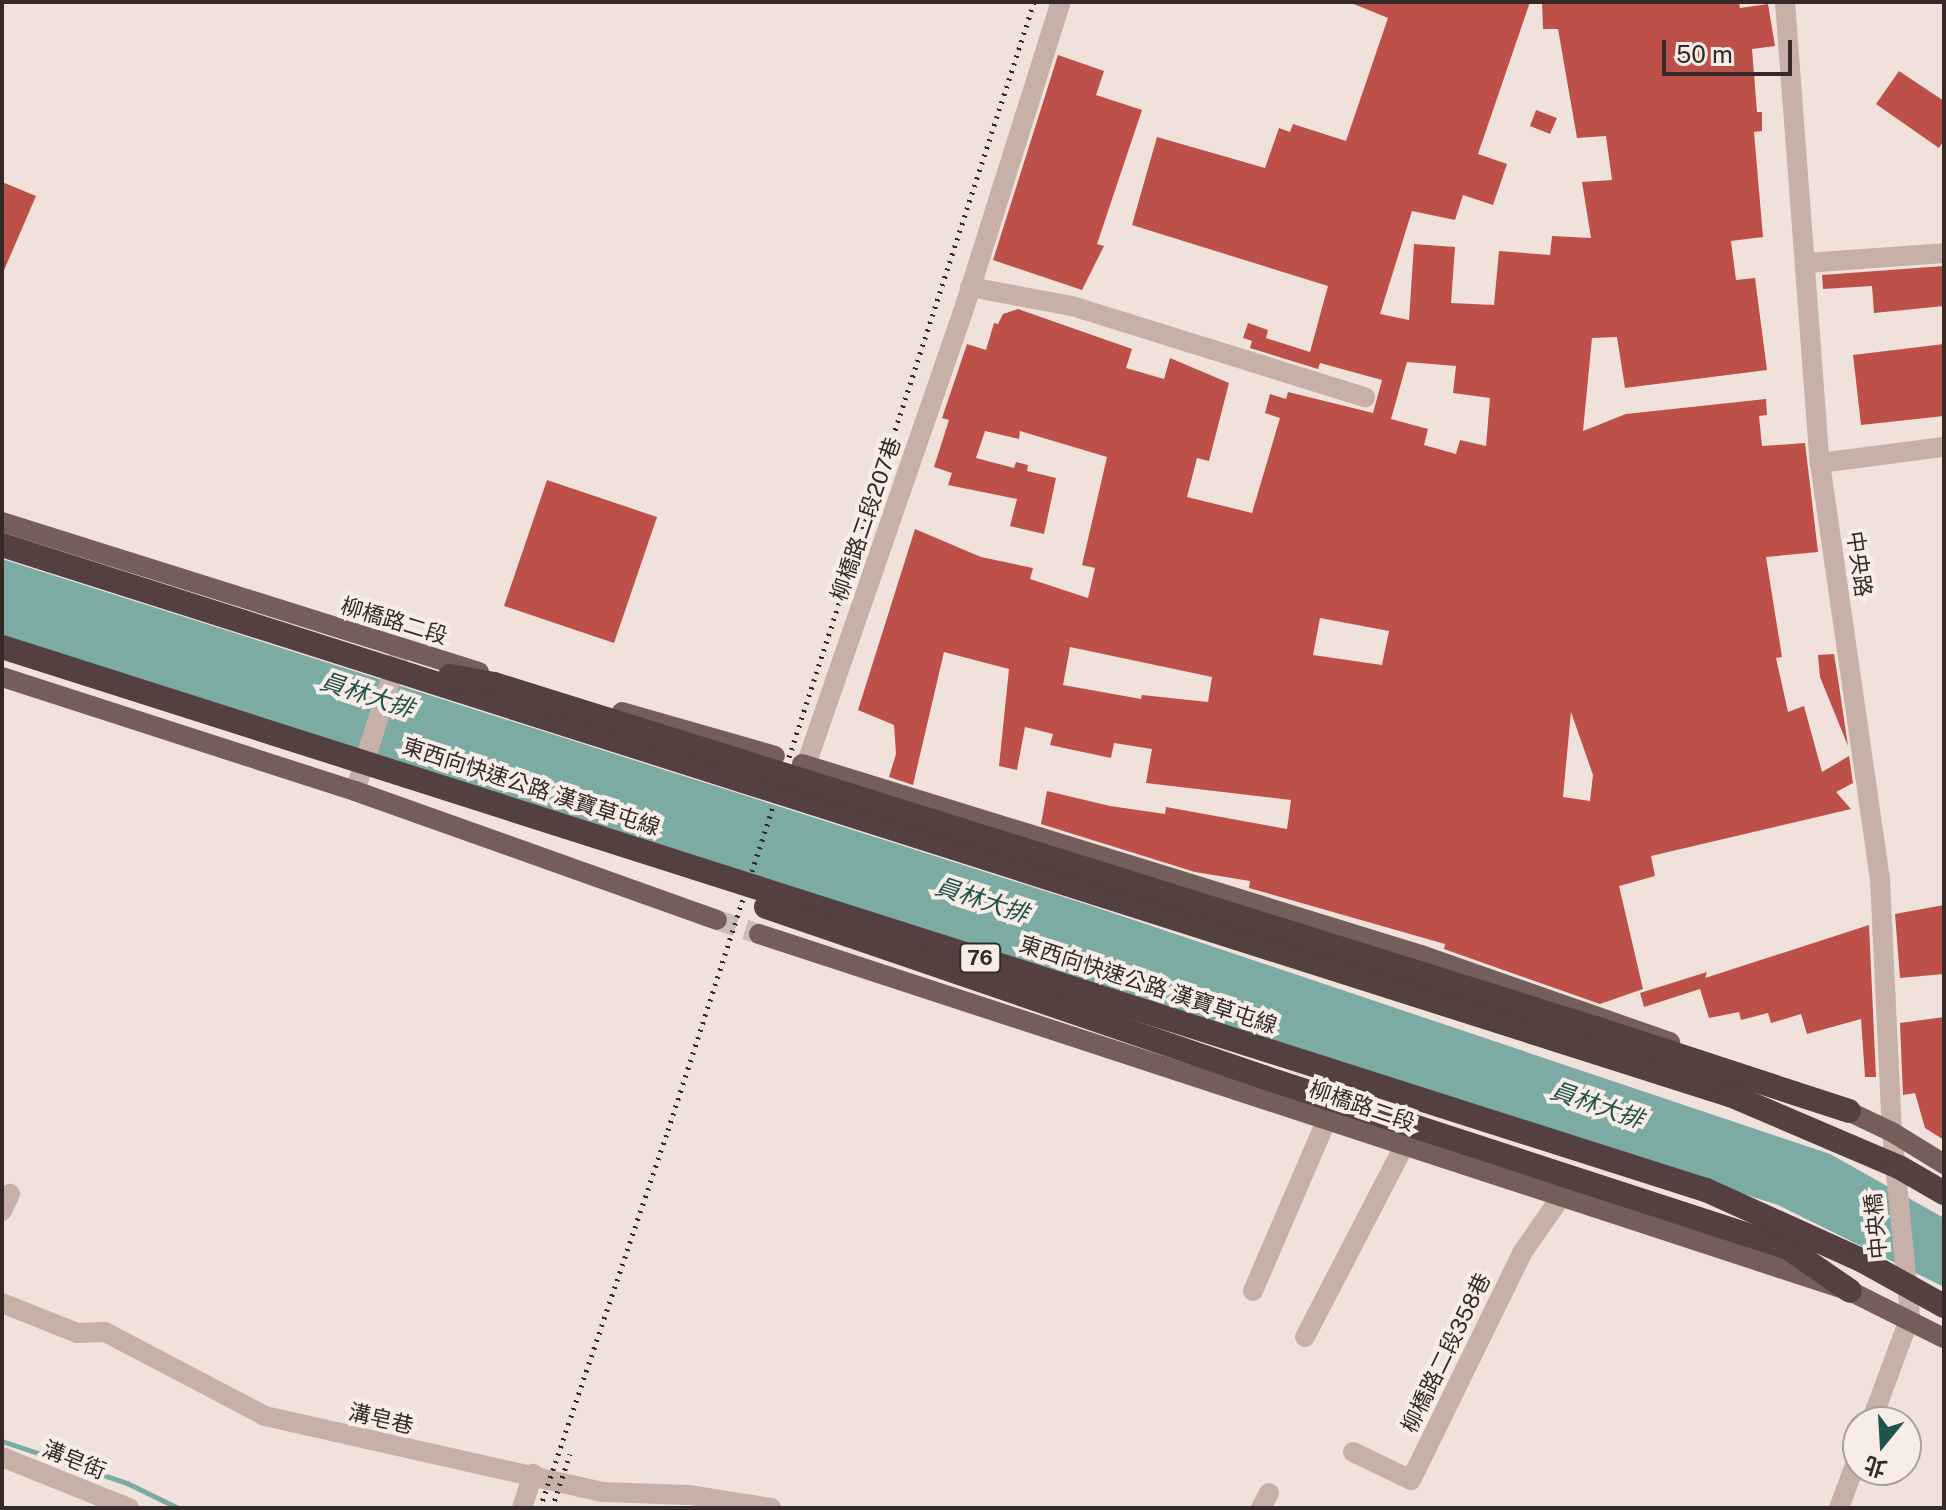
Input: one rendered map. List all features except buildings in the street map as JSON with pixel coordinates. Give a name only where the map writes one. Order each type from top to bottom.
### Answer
[{"type":"highway","points":[[2,545],[400,677],[1730,1095],[1899,1167],[1944,1193]]},
{"type":"highway","name":"東西向快速公路 漢寶草屯線","points":[[2,647],[1706,1190],[1861,1260],[1944,1306]]},
{"type":"highway","points":[[400,677],[460,676],[494,684],[1595,1028],[1849,1111]]},
{"type":"highway","points":[[449,788],[522,824],[1263,1077],[1788,1248],[1850,1291]]},
{"type":"main road","name":"柳橋路二段","points":[[2,522],[401,649],[775,756]]},
{"type":"main road","points":[[2,677],[355,791],[717,920]]},
{"type":"main road","points":[[804,765],[1421,955],[1639,1029],[1849,1111],[1892,1132],[1944,1164]]},
{"type":"main road","name":"柳橋路二段","points":[[759,934],[1404,1146],[1563,1194],[1850,1291],[1910,1317],[1944,1338]]},
{"type":"street","name":"柳橋路二段207巷","points":[[804,765],[970,287],[1061,2]]},
{"type":"street","name":"中央路","points":[[1785,2],[1820,463],[1880,879],[1892,1132]]},
{"type":"street","points":[[1806,263],[1944,253]]},
{"type":"street","points":[[970,287],[1072,306],[1365,397]]},
{"type":"street","points":[[1820,463],[1944,447]]},
{"type":"street","points":[[355,791],[365,755],[400,677],[401,649]]},
{"type":"street","points":[[1253,1291],[1327,1119]]},
{"type":"street","name":"中央橋","points":[[1892,1132],[1910,1317]]},
{"type":"street","points":[[1305,1337],[1404,1146]]},
{"type":"street","name":"柳橋路二段358巷","points":[[1353,1452],[1411,1480],[1522,1253],[1563,1194]]},
{"type":"street","name":"溝皂巷","points":[[2,1303],[77,1333],[105,1332],[265,1416],[533,1474],[601,1492],[690,1495],[771,1508]]},
{"type":"street","points":[[1877,1406],[1910,1317]]},
{"type":"street","name":"溝皂街","points":[[2,1457],[128,1508]]},
{"type":"street","points":[[522,1508],[533,1474]]},
{"type":"street","points":[[1839,1508],[1847,1486]]},
{"type":"water","name":"員林大排","points":[[2,559],[1092,906],[1830,1154],[1944,1218],[1944,1287],[1778,1205],[2,636]]},
{"type":"waterway","points":[[2,1441],[127,1483],[178,1508]]},
{"type":"tunnel","points":[[717,920],[759,934]]},
{"type":"railway","points":[[540,1508],[668,1130],[1034,2]]},
{"type":"railway","points":[[552,1508],[570,1454]]}]
